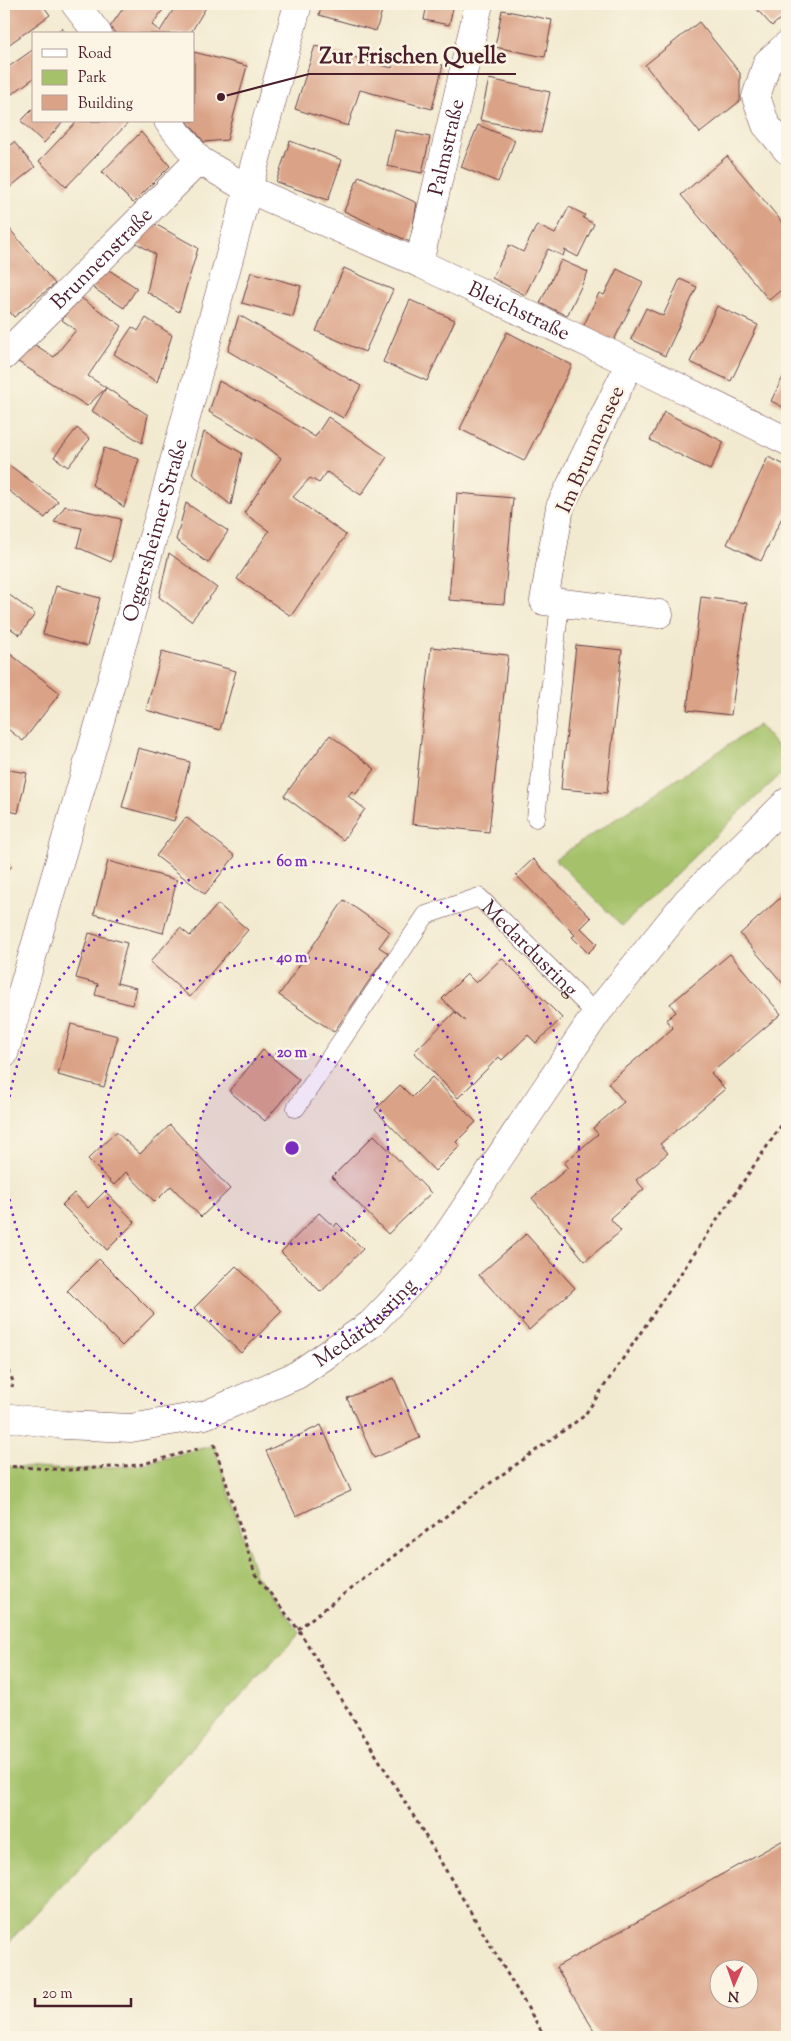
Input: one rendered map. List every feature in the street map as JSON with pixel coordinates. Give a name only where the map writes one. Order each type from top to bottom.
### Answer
[{"type":"street","points":[[74,4],[96,32]]},
{"type":"street","name":"Oggersheimer Straße","points":[[4,1054],[162,506],[298,4]]},
{"type":"street","name":"Palmstraße","points":[[419,263],[479,4]]},
{"type":"street","points":[[787,45],[767,64],[756,97],[766,125],[787,150]]},
{"type":"street","points":[[169,122],[199,160]]},
{"type":"street","name":"Bleichstraße","points":[[199,160],[248,189],[419,263],[630,363],[787,441]]},
{"type":"street","name":"Brunnenstraße","points":[[4,356],[199,160]]},
{"type":"street","name":"Im Brunnensee","points":[[560,603],[544,600],[560,507],[630,363]]},
{"type":"street","points":[[560,603],[659,614]]},
{"type":"street","name":"Medardusring","points":[[4,1417],[64,1425],[131,1428],[205,1415],[298,1375],[371,1324],[427,1265],[596,1014],[687,901],[787,802]]},
{"type":"lane","points":[[536,818],[560,603]]},
{"type":"lane","name":"Medardusring","points":[[296,1108],[426,915],[479,896],[596,1014]]},
{"type":"path","points":[[298,1629],[475,1494],[584,1416],[787,1117]]},
{"type":"path","points":[[205,1415],[255,1574],[298,1629],[413,1814],[545,2037]]},
{"type":"path","points":[[4,1466],[69,1470],[139,1465],[214,1445]]},
{"type":"green space","points":[[759,725],[787,758],[787,769],[622,926],[555,859]]},
{"type":"green space","points":[[214,1445],[255,1574],[300,1633],[4,1947],[4,1466],[69,1470],[139,1465]]},
{"type":"building","points":[[16,4],[42,4],[50,15],[4,48],[4,12]]},
{"type":"building","points":[[103,4],[113,4],[109,9]]},
{"type":"building","points":[[126,4],[167,4],[152,25],[160,31],[177,4],[208,4],[191,32],[114,32],[110,27]]},
{"type":"building","points":[[322,4],[384,4],[376,31],[319,15]]},
{"type":"building","points":[[427,4],[454,4],[449,25],[424,20]]},
{"type":"building","points":[[752,4],[787,4],[787,13],[772,26]]},
{"type":"building","points":[[502,10],[552,20],[545,57],[495,47]]},
{"type":"building","points":[[699,22],[740,73],[740,101],[700,133],[645,65]]},
{"type":"building","points":[[62,28],[65,32],[57,32]]},
{"type":"building","points":[[315,46],[392,68],[395,53],[443,65],[432,109],[360,90],[348,126],[295,109]]},
{"type":"building","points":[[32,50],[32,79],[12,94],[4,82],[4,70]]},
{"type":"building","points":[[195,52],[247,66],[227,140],[204,142],[188,122],[195,122]]},
{"type":"building","points":[[489,79],[550,92],[541,133],[480,120]]},
{"type":"building","points":[[32,110],[32,122],[63,122],[44,143],[21,121]]},
{"type":"building","points":[[76,122],[129,122],[66,187],[39,161]]},
{"type":"building","points":[[478,125],[515,140],[498,182],[461,167]]},
{"type":"building","points":[[395,130],[430,137],[422,173],[387,166]]},
{"type":"building","points":[[141,132],[170,166],[133,203],[102,172]]},
{"type":"building","points":[[290,141],[342,160],[328,200],[276,182]]},
{"type":"building","points":[[14,142],[35,167],[4,192],[4,150]]},
{"type":"building","points":[[727,156],[787,228],[787,285],[769,300],[681,195]]},
{"type":"building","points":[[359,176],[417,203],[410,242],[344,211]]},
{"type":"building","points":[[569,207],[585,215],[583,218],[594,224],[578,257],[565,250],[563,256],[548,249],[525,295],[492,278],[509,245],[523,252],[537,225],[555,234]]},
{"type":"building","points":[[146,219],[198,248],[179,312],[147,292],[155,254],[128,238]]},
{"type":"building","points":[[4,222],[55,284],[14,317],[4,305]]},
{"type":"building","points":[[561,260],[588,272],[567,316],[540,303]]},
{"type":"building","points":[[101,265],[137,288],[124,308],[84,282]]},
{"type":"building","points":[[344,268],[393,290],[365,352],[316,331]]},
{"type":"building","points":[[617,269],[643,282],[613,342],[583,327],[599,293],[604,295]]},
{"type":"building","points":[[251,272],[301,286],[293,317],[242,303]]},
{"type":"building","points":[[680,279],[697,287],[665,356],[631,339],[646,308],[663,316]]},
{"type":"building","points":[[78,296],[122,326],[88,376],[148,415],[142,443],[92,411],[106,388],[87,406],[12,358],[29,341],[54,357],[76,330],[62,320]]},
{"type":"building","points":[[410,300],[455,320],[427,381],[383,362]]},
{"type":"building","points":[[717,306],[758,325],[731,381],[690,362]]},
{"type":"building","points":[[239,315],[361,386],[343,418],[228,351]]},
{"type":"building","points":[[146,318],[172,335],[157,382],[114,354],[132,327],[138,331]]},
{"type":"building","points":[[507,332],[572,365],[524,461],[460,429]]},
{"type":"building","points":[[787,369],[787,409],[771,401]]},
{"type":"building","points":[[219,381],[277,413],[315,437],[328,417],[387,457],[361,495],[327,472],[319,483],[310,478],[293,497],[346,535],[291,616],[237,579],[269,531],[244,513],[281,458],[258,440],[209,412]]},
{"type":"building","points":[[664,412],[724,442],[710,470],[650,440]]},
{"type":"building","points":[[77,428],[90,439],[68,467],[54,457]]},
{"type":"building","points":[[204,432],[242,453],[231,505],[192,474]]},
{"type":"building","points":[[104,448],[139,459],[124,507],[92,485]]},
{"type":"building","points":[[768,457],[787,466],[787,507],[761,561],[727,544]]},
{"type":"building","points":[[5,462],[58,501],[45,518],[4,487]]},
{"type":"building","points":[[457,493],[513,498],[504,604],[449,600]]},
{"type":"building","points":[[186,503],[228,531],[208,563],[176,540]]},
{"type":"building","points":[[65,506],[121,519],[111,562],[77,547],[82,528],[54,522]]},
{"type":"building","points":[[169,553],[217,588],[191,621],[159,597]]},
{"type":"building","points":[[56,586],[100,598],[87,646],[43,634]]},
{"type":"building","points":[[4,591],[35,614],[20,635],[4,624]]},
{"type":"building","points":[[701,597],[747,603],[731,715],[687,710]]},
{"type":"building","points":[[576,645],[622,650],[607,793],[561,789]]},
{"type":"building","points":[[431,647],[508,655],[489,832],[412,824]]},
{"type":"building","points":[[4,649],[60,693],[23,741],[4,726]]},
{"type":"building","points":[[162,651],[236,671],[220,730],[146,710]]},
{"type":"building","points":[[330,735],[375,769],[356,794],[352,791],[348,796],[365,809],[343,840],[284,796]]},
{"type":"building","points":[[138,748],[190,762],[174,821],[122,807]]},
{"type":"building","points":[[4,769],[27,773],[18,813],[4,810]]},
{"type":"building","points":[[186,817],[235,856],[205,894],[156,856]]},
{"type":"building","points":[[4,858],[12,866],[4,875]]},
{"type":"building","points":[[533,859],[591,918],[581,928],[597,944],[588,953],[572,937],[575,935],[516,875]]},
{"type":"building","points":[[108,861],[177,880],[163,933],[94,914]]},
{"type":"building","points":[[787,892],[787,988],[740,934]]},
{"type":"building","points":[[344,900],[390,932],[379,947],[388,953],[334,1032],[279,995]]},
{"type":"building","points":[[218,904],[248,930],[190,997],[150,962],[180,928],[190,936]]},
{"type":"building","points":[[89,933],[127,943],[117,983],[136,988],[132,1005],[95,995],[98,984],[76,978]]},
{"type":"building","points":[[730,954],[781,1014],[711,1073],[725,1089],[660,1144],[668,1153],[636,1180],[644,1189],[610,1218],[621,1231],[585,1261],[532,1198],[568,1168],[564,1163],[598,1134],[593,1128],[624,1102],[608,1083],[673,1028],[666,1020],[676,1012],[670,1004]]},
{"type":"building","points":[[502,958],[562,1018],[536,1043],[528,1035],[502,1060],[499,1057],[458,1098],[414,1052],[455,1012],[465,1021],[442,999],[467,974],[476,983]]},
{"type":"building","points":[[71,1024],[118,1036],[104,1087],[58,1075]]},
{"type":"building","points":[[263,1050],[299,1080],[265,1121],[229,1091]]},
{"type":"building","points":[[432,1077],[476,1122],[456,1142],[460,1146],[435,1171],[375,1110],[400,1085],[412,1097]]},
{"type":"building","points":[[170,1125],[230,1189],[201,1217],[171,1186],[155,1202],[126,1172],[114,1185],[88,1159],[116,1132],[140,1154]]},
{"type":"building","points":[[374,1135],[431,1193],[388,1234],[332,1177]]},
{"type":"building","points":[[105,1191],[135,1222],[107,1250],[62,1205],[74,1193],[88,1208]]},
{"type":"building","points":[[319,1213],[334,1227],[337,1223],[363,1249],[321,1292],[281,1252]]},
{"type":"building","points":[[526,1234],[575,1288],[529,1330],[479,1275]]},
{"type":"building","points":[[99,1259],[154,1314],[122,1346],[67,1291]]},
{"type":"building","points":[[236,1266],[282,1311],[241,1353],[194,1308]]},
{"type":"building","points":[[394,1378],[420,1438],[374,1458],[347,1398]]},
{"type":"building","points":[[321,1425],[351,1491],[296,1516],[266,1451]]},
{"type":"building","points":[[787,1838],[787,2037],[598,2037],[556,1967]]},
{"type":"place","name":"Zur Frischen Quelle","points":[[221,97]]}]
